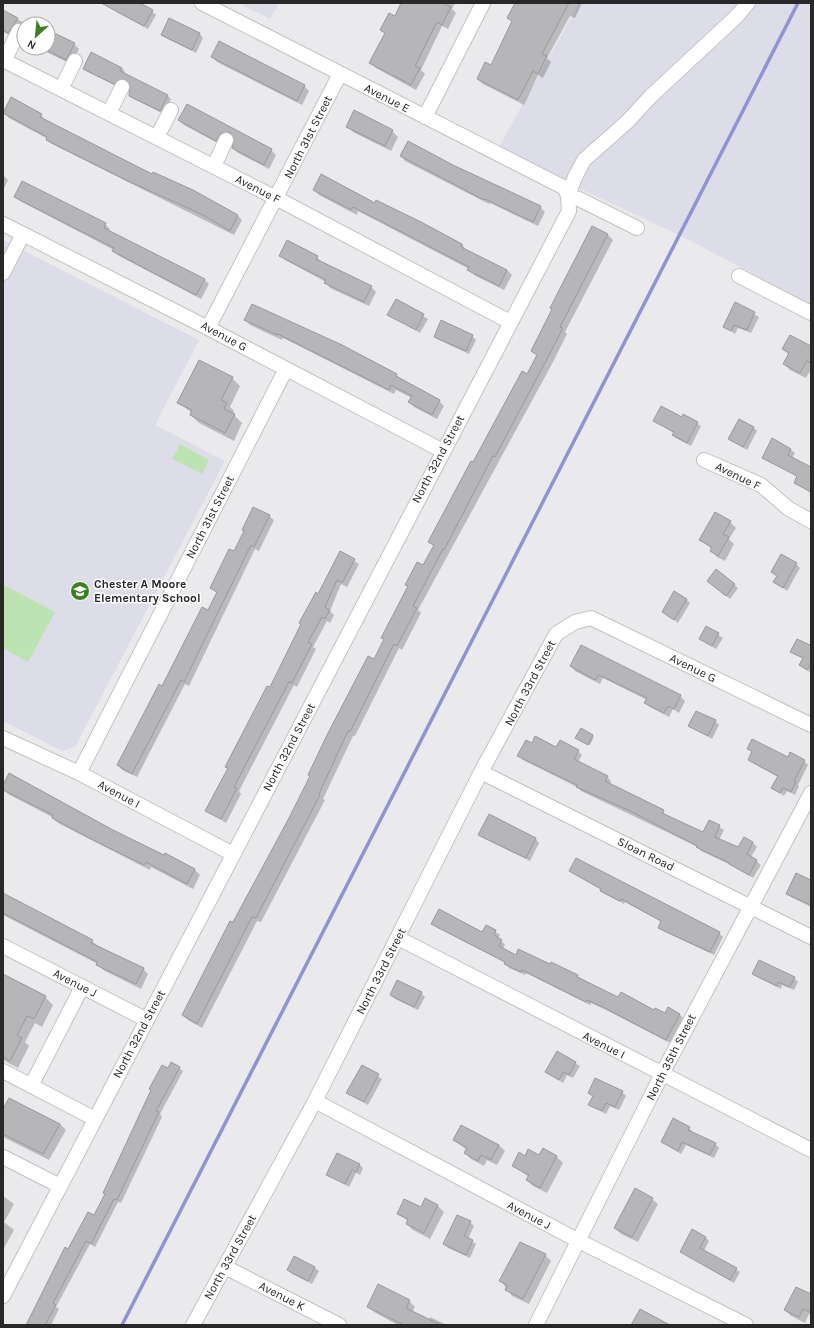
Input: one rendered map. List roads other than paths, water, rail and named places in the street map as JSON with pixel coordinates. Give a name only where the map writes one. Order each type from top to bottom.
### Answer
[{"type":"street","name":"Avenue E","points":[[202,3],[565,188],[568,196]]},
{"type":"street","points":[[425,117],[483,3]]},
{"type":"street","name":"North 32nd Street","points":[[3,1296],[569,211],[568,196],[575,177],[584,160],[628,121],[656,91],[737,16],[748,3]]},
{"type":"street","points":[[3,60],[16,36]]},
{"type":"street","name":"Avenue F","points":[[3,60],[276,198],[510,322]]},
{"type":"street","points":[[61,89],[76,61]]},
{"type":"street","name":"North 31st Street","points":[[208,328],[340,74]]},
{"type":"street","points":[[108,113],[122,87]]},
{"type":"street","points":[[156,137],[171,110]]},
{"type":"street","points":[[214,166],[226,140]]},
{"type":"street","points":[[568,196],[579,199],[637,228]]},
{"type":"street","name":"Avenue G","points":[[3,224],[208,328],[443,451]]},
{"type":"street","points":[[3,273],[23,234]]},
{"type":"street","points":[[739,276],[811,313]]},
{"type":"street","name":"North 31st Street","points":[[79,773],[286,369]]},
{"type":"street","name":"Avenue F","points":[[704,460],[761,486],[788,509],[811,520]]},
{"type":"street","name":"Avenue G","points":[[575,622],[591,618],[811,725]]},
{"type":"street","name":"North 33rd Street","points":[[193,1325],[315,1101],[481,772],[556,634],[575,622]]},
{"type":"street","name":"Avenue I","points":[[3,738],[79,773],[233,854]]},
{"type":"street","name":"Sloan Road","points":[[481,772],[811,936]]},
{"type":"street","name":"North 35th Street","points":[[536,1325],[662,1074],[811,793]]},
{"type":"street","name":"Avenue I","points":[[398,938],[811,1150]]},
{"type":"street","name":"Avenue J","points":[[3,946],[147,1020]]},
{"type":"street","points":[[31,1086],[82,987]]},
{"type":"street","points":[[3,1071],[95,1119]]},
{"type":"street","name":"Avenue J","points":[[315,1101],[579,1241],[746,1325]]},
{"type":"street","points":[[3,1157],[60,1186]]},
{"type":"street","name":"Avenue K","points":[[224,1266],[339,1325]]},
{"type":"waterway","points":[[122,1325],[798,3]]},
{"type":"place","name":"Chester A Moore Elementary School","points":[[80,591]]}]
